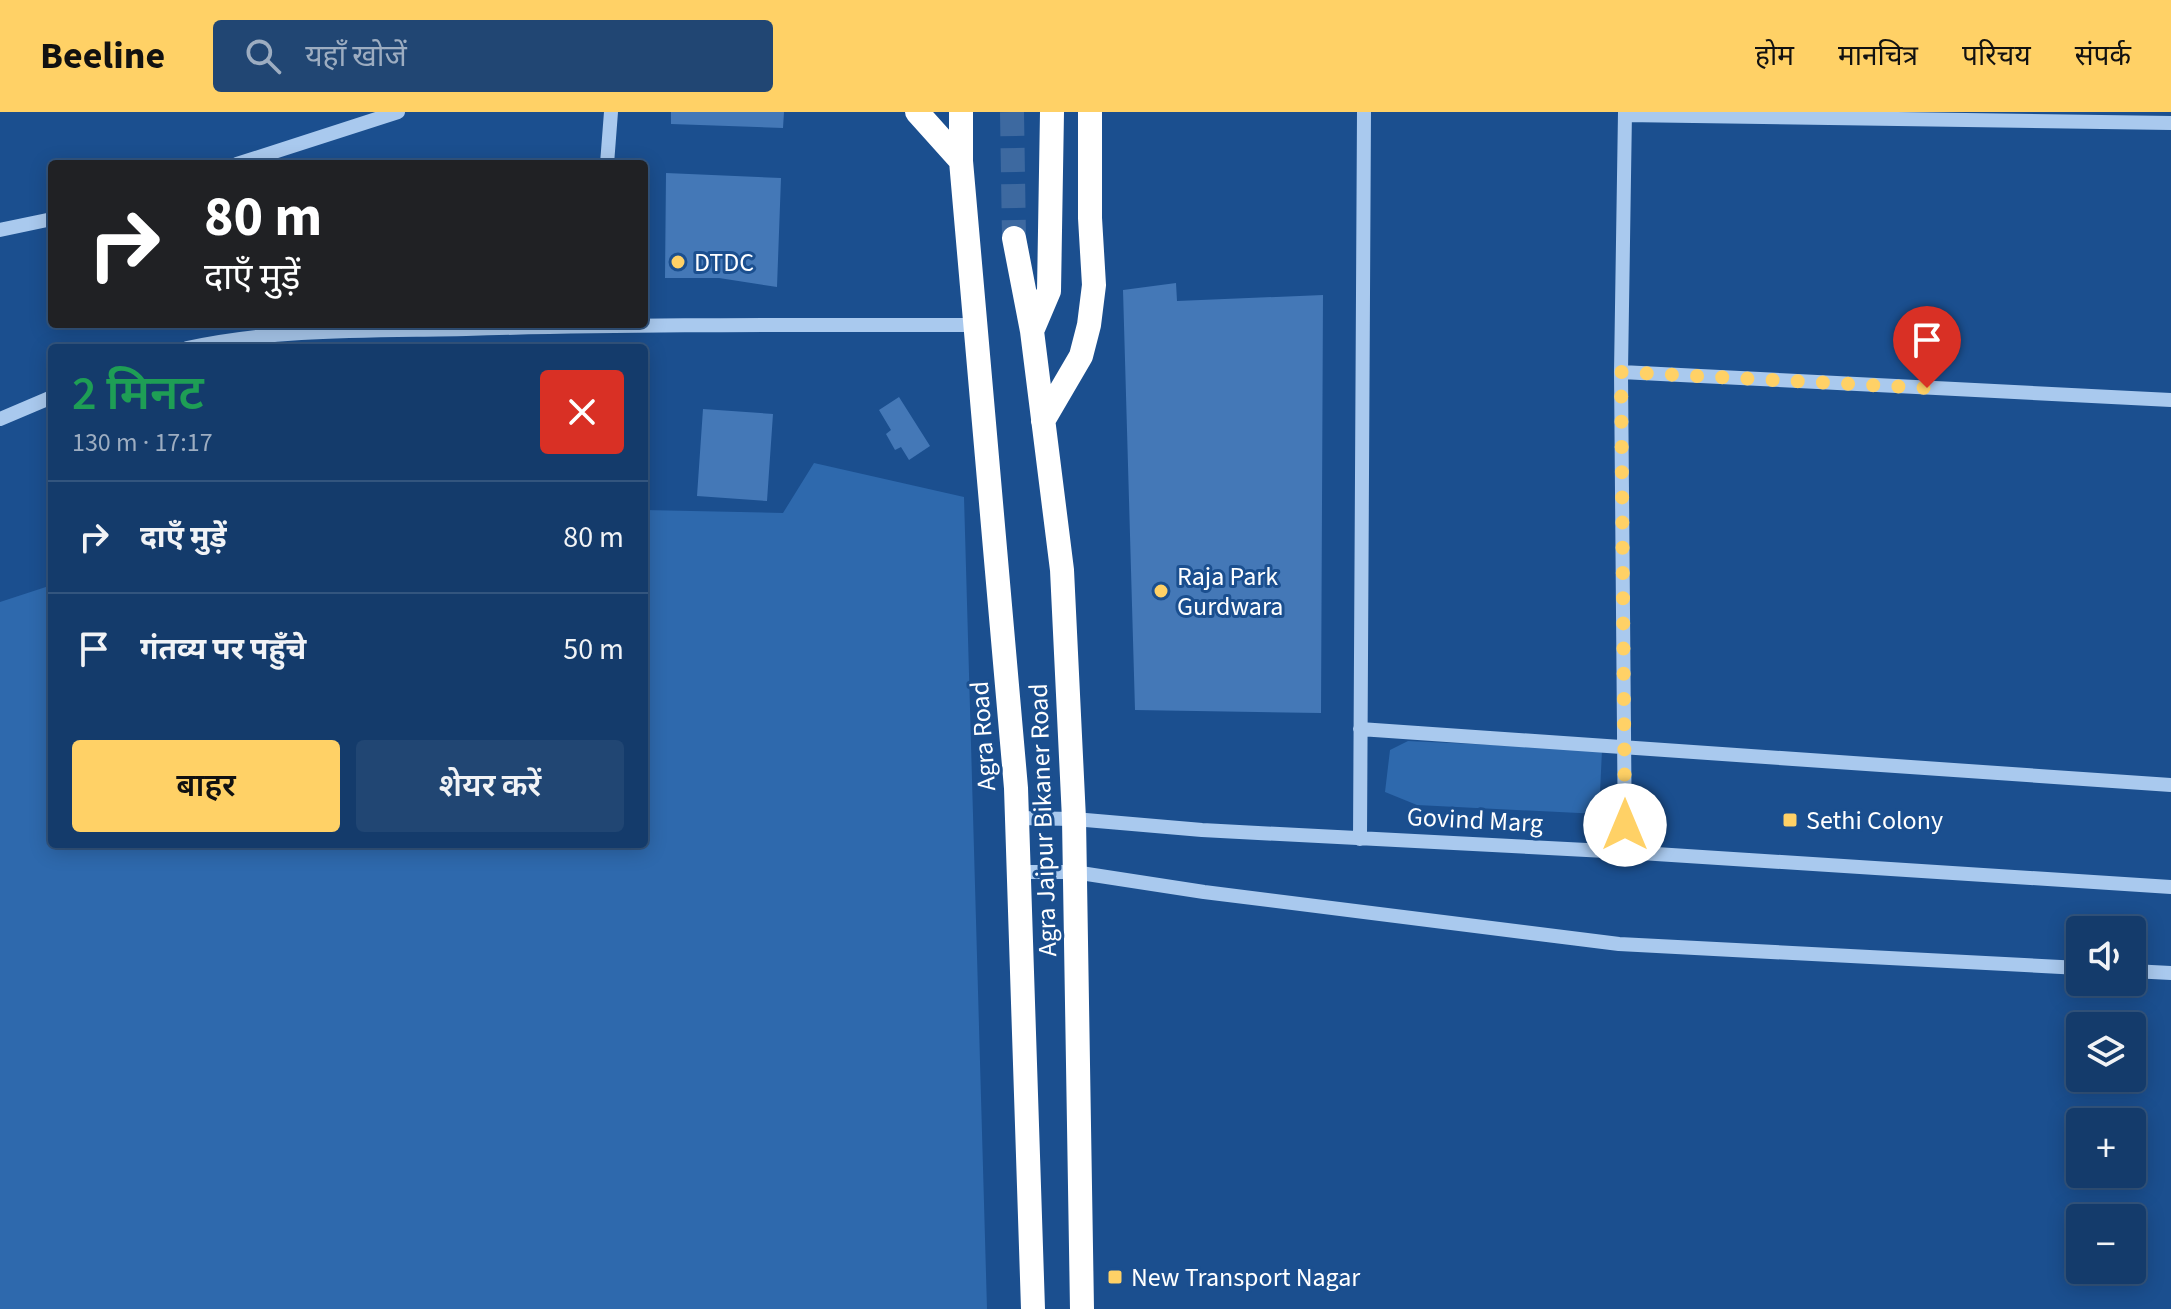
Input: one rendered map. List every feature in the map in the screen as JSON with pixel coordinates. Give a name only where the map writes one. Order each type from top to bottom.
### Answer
[{"type":"highway","points":[[917,112],[961,161]]},
{"type":"highway","name":"Agra Road","points":[[961,112],[961,161],[1016,788],[1033,1309]]},
{"type":"highway","points":[[1032,331],[1049,291],[1052,112]]},
{"type":"highway","points":[[1043,421],[1081,356],[1089,325],[1094,285],[1090,218],[1090,112]]},
{"type":"highway","name":"Agra Jaipur Bikaner Road","points":[[1014,238],[1032,331],[1062,570],[1074,819],[1082,1309]]},
{"type":"street","points":[[249,160],[398,112]]},
{"type":"street","points":[[607,160],[611,112]]},
{"type":"street","points":[[1360,839],[1364,112]]},
{"type":"street","points":[[1625,852],[1621,372],[1625,114],[2171,123]]},
{"type":"street","points":[[0,230],[48,220]]},
{"type":"street","points":[[648,325],[976,325]]},
{"type":"street","points":[[205,344],[294,333],[484,328]]},
{"type":"street","points":[[1621,372],[2171,400]]},
{"type":"street","points":[[0,419],[48,399]]},
{"type":"street","points":[[1360,729],[2171,785]]},
{"type":"street","name":"Govind Marg","points":[[1016,818],[1074,819],[1202,830],[1625,852],[2171,887]]},
{"type":"street","points":[[1018,872],[1074,872],[1204,892],[1619,944],[2066,967]]},
{"type":"street","points":[[2146,972],[2171,973]]},
{"type":"shaded area","points":[[814,463],[964,497],[987,1309],[0,1309],[0,602],[48,586],[48,848],[648,848],[648,510],[783,513]]},
{"type":"shaded area","points":[[1408,741],[1602,750],[1599,814],[1417,805],[1385,792],[1390,750]]},
{"type":"building","points":[[671,112],[784,112],[783,128],[671,124]]},
{"type":"building","points":[[666,173],[781,178],[777,287],[719,278],[665,278]]},
{"type":"building","points":[[1176,283],[1177,301],[1323,295],[1321,713],[1135,710],[1123,290]]},
{"type":"building","points":[[899,397],[930,446],[909,460],[901,447],[895,450],[886,434],[891,430],[879,410]]},
{"type":"building","points":[[703,409],[773,414],[767,501],[697,496]]},
{"type":"tunnel","points":[[1012,112],[1014,238]]},
{"type":"place","name":"DTDC","points":[[678,262]]},
{"type":"place","name":"Raja Park Gurdwara","points":[[1161,591]]},
{"type":"place","name":"Sethi Colony","points":[[1790,820]]},
{"type":"place","name":"New Transport Nagar","points":[[1115,1277]]},
{"type":"route","points":[[1625,825],[1621,372],[1927,388]]}]
